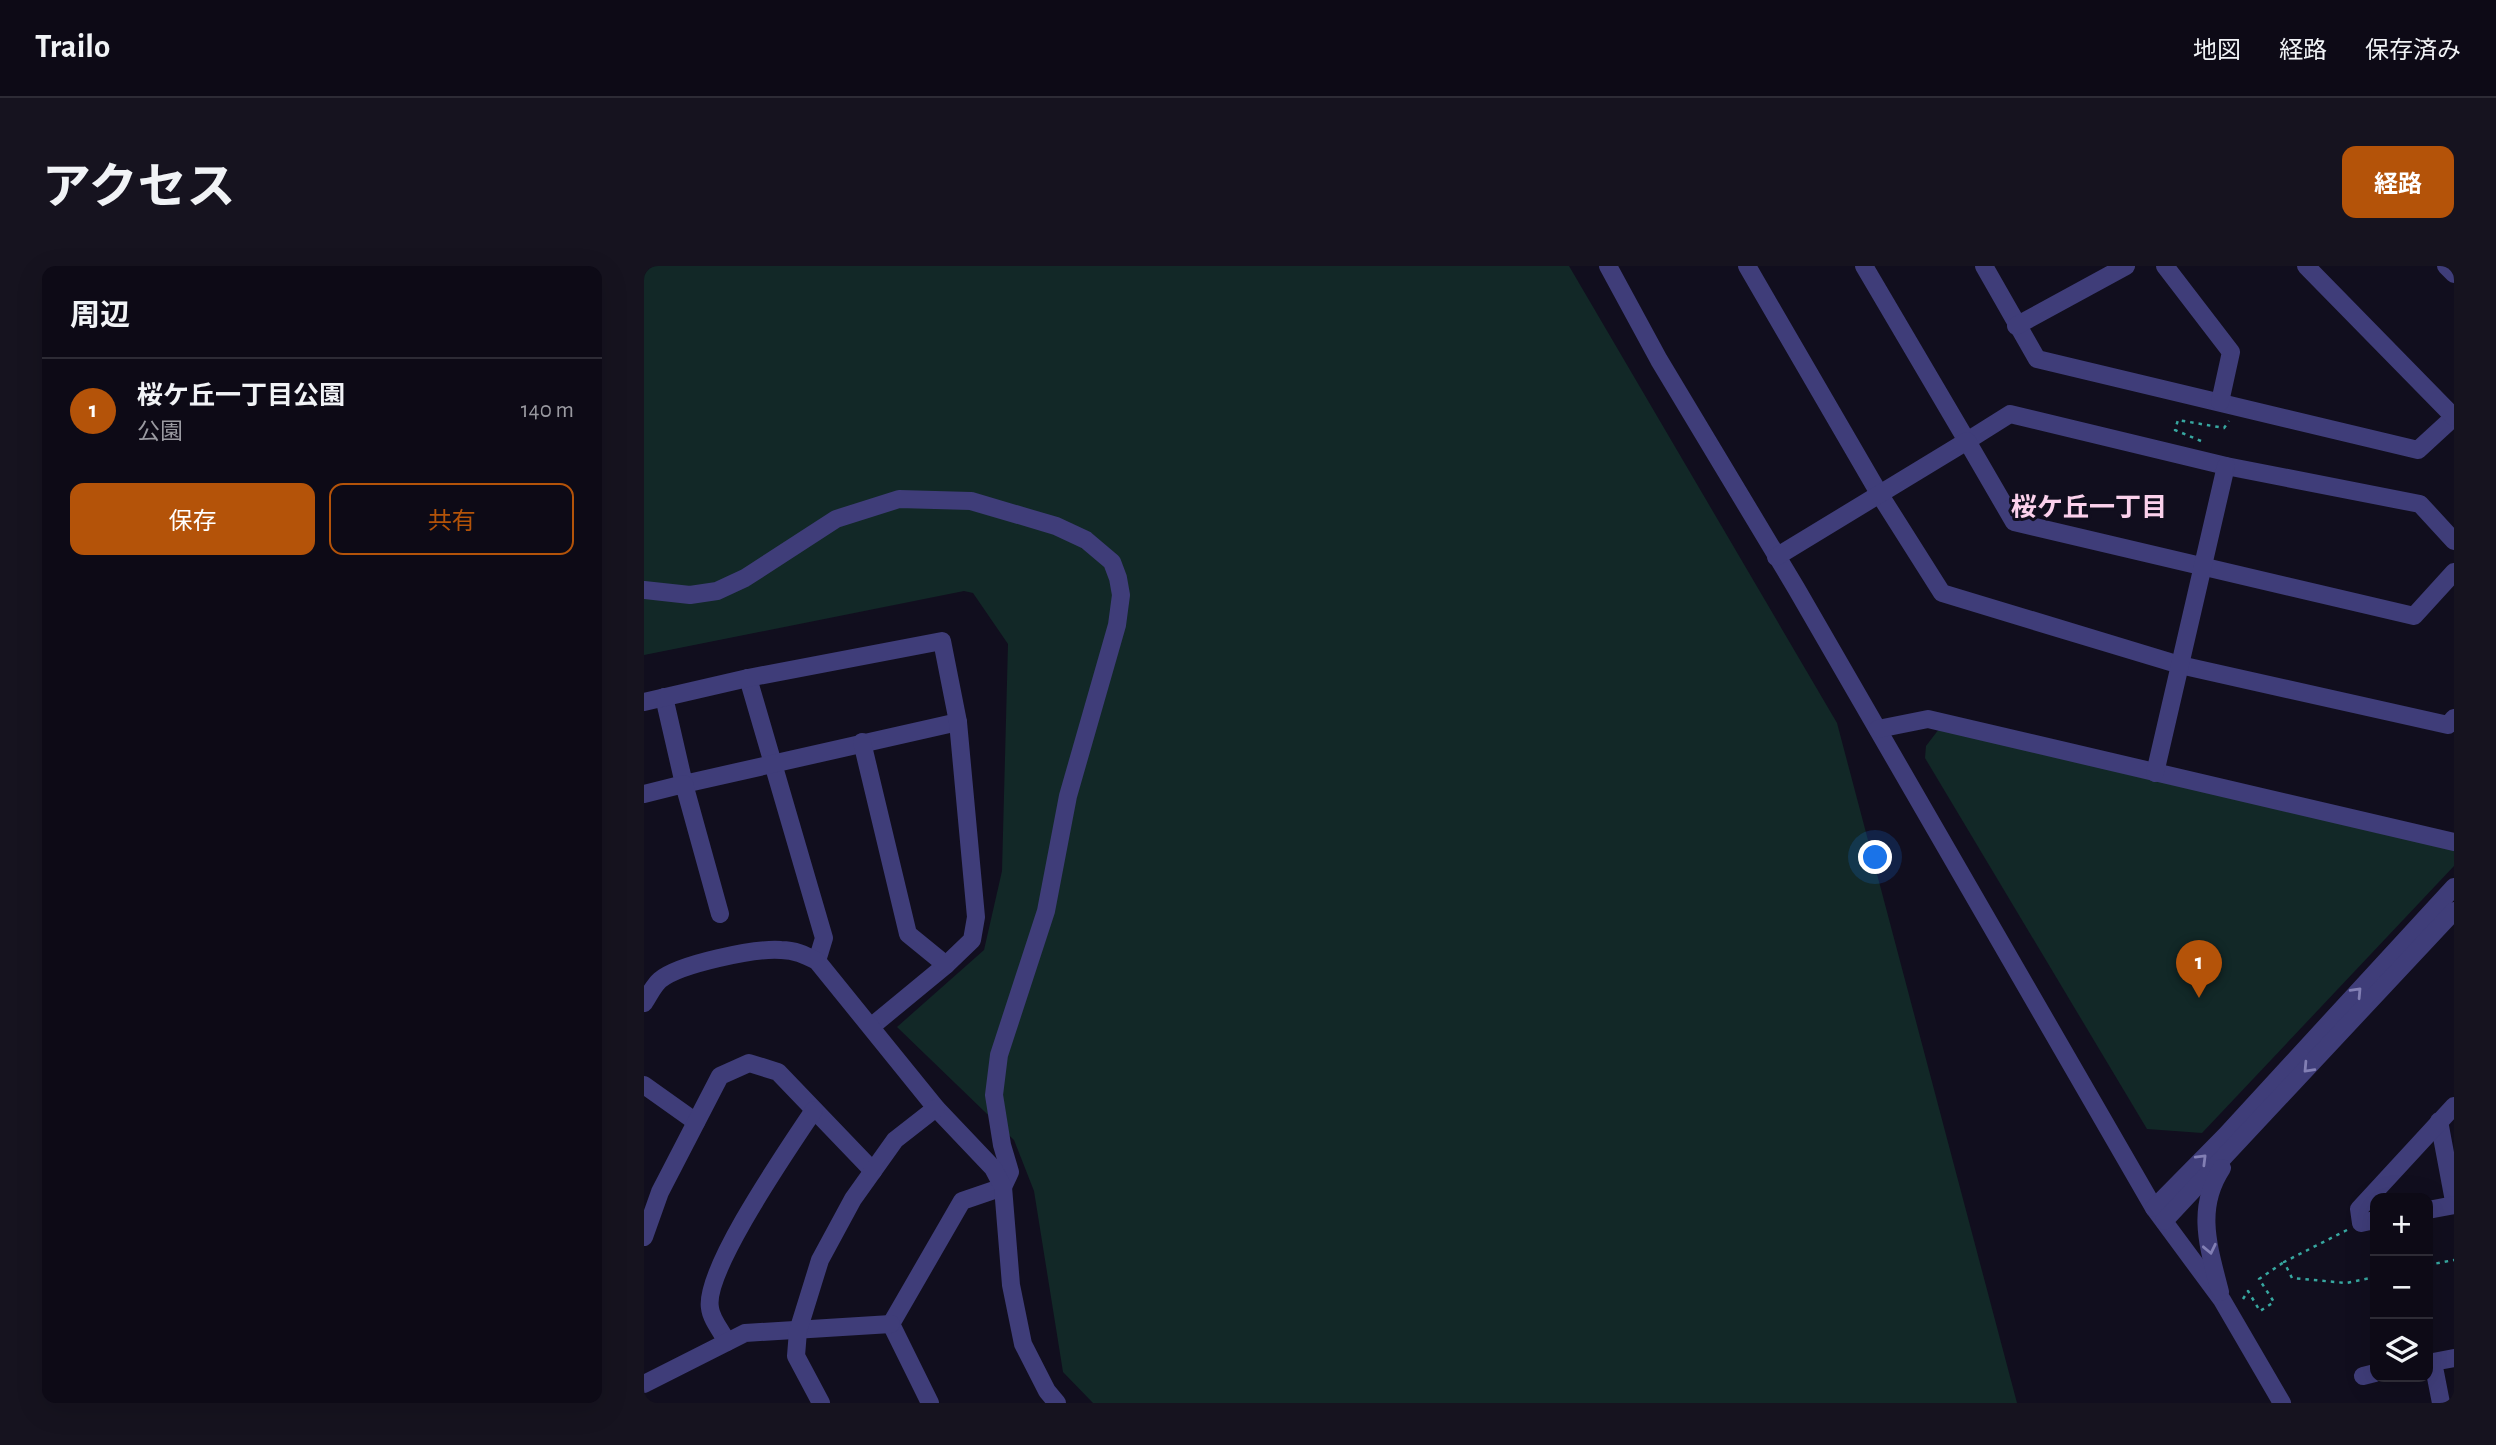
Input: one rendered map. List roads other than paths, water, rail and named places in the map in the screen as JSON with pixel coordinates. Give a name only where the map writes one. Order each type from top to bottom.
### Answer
[{"type":"street","points":[[1608,266],[1659,360],[1878,729],[2159,1214],[2226,1308],[2281,1403]]},
{"type":"street","points":[[1746,266],[1880,495],[1941,593],[2180,665],[2448,725],[2454,719]]},
{"type":"street","points":[[1864,266],[2014,522],[2414,616],[2451,582]]},
{"type":"street","points":[[1984,266],[2037,359],[2418,450],[2454,417],[2306,266]]},
{"type":"street","points":[[2016,326],[2126,266]]},
{"type":"street","points":[[2165,266],[2231,352],[2220,402]]},
{"type":"street","points":[[2446,266],[2454,274]]},
{"type":"street","points":[[1776,557],[2010,414],[2226,466],[2420,504],[2454,541]]},
{"type":"street","points":[[2155,773],[2226,466]]},
{"type":"street","points":[[644,590],[690,595],[717,591],[745,578],[836,519],[899,499],[971,501],[1056,526],[1086,540],[1112,562],[1118,578],[1121,595],[1117,625],[1068,796],[1046,911],[999,1055],[994,1095],[1002,1145],[1010,1172],[1003,1186],[962,1201],[891,1324]]},
{"type":"street","points":[[644,702],[748,678],[942,640],[958,722],[976,917],[972,940],[872,1027]]},
{"type":"street","points":[[748,678],[824,938],[817,961]]},
{"type":"street","points":[[664,697],[684,784],[720,914]]},
{"type":"street","points":[[1878,729],[1928,719],[2454,842]]},
{"type":"street","points":[[644,794],[772,762],[958,722]]},
{"type":"street","points":[[862,743],[908,934],[946,965]]},
{"type":"street","points":[[2159,1214],[2226,1135],[2454,887]]},
{"type":"street","points":[[2159,1214],[2240,1142],[2454,911]]},
{"type":"street","points":[[644,1003],[651,981],[680,967],[778,949],[799,952],[817,961],[936,1108],[993,1168],[1003,1186],[1011,1285],[1023,1344],[1047,1391],[1057,1403]]},
{"type":"street","points":[[644,1237],[660,1192],[720,1076],[749,1063],[778,1072],[873,1171]]},
{"type":"street","points":[[644,1085],[696,1122]]},
{"type":"street","points":[[2368,1221],[2359,1209],[2454,1106]]},
{"type":"street","points":[[819,1402],[796,1356],[799,1331],[820,1260],[853,1199],[894,1140],[936,1108]]},
{"type":"street","points":[[727,1342],[710,1309],[713,1280],[755,1200],[814,1110]]},
{"type":"street","points":[[2433,1209],[2454,1203],[2439,1121]]},
{"type":"street","points":[[2226,1308],[2206,1232],[2206,1201],[2219,1173],[2240,1142]]},
{"type":"street","points":[[644,1384],[745,1333],[891,1324]]},
{"type":"street","points":[[891,1324],[930,1403]]},
{"type":"street","points":[[2433,1362],[2454,1358]]},
{"type":"street","points":[[2433,1373],[2441,1403]]},
{"type":"place","name":"桜ケ丘一丁目公園","points":[[2199,998]]},
{"type":"district","name":"桜ケ丘一丁目","points":[[2089,507]]}]
